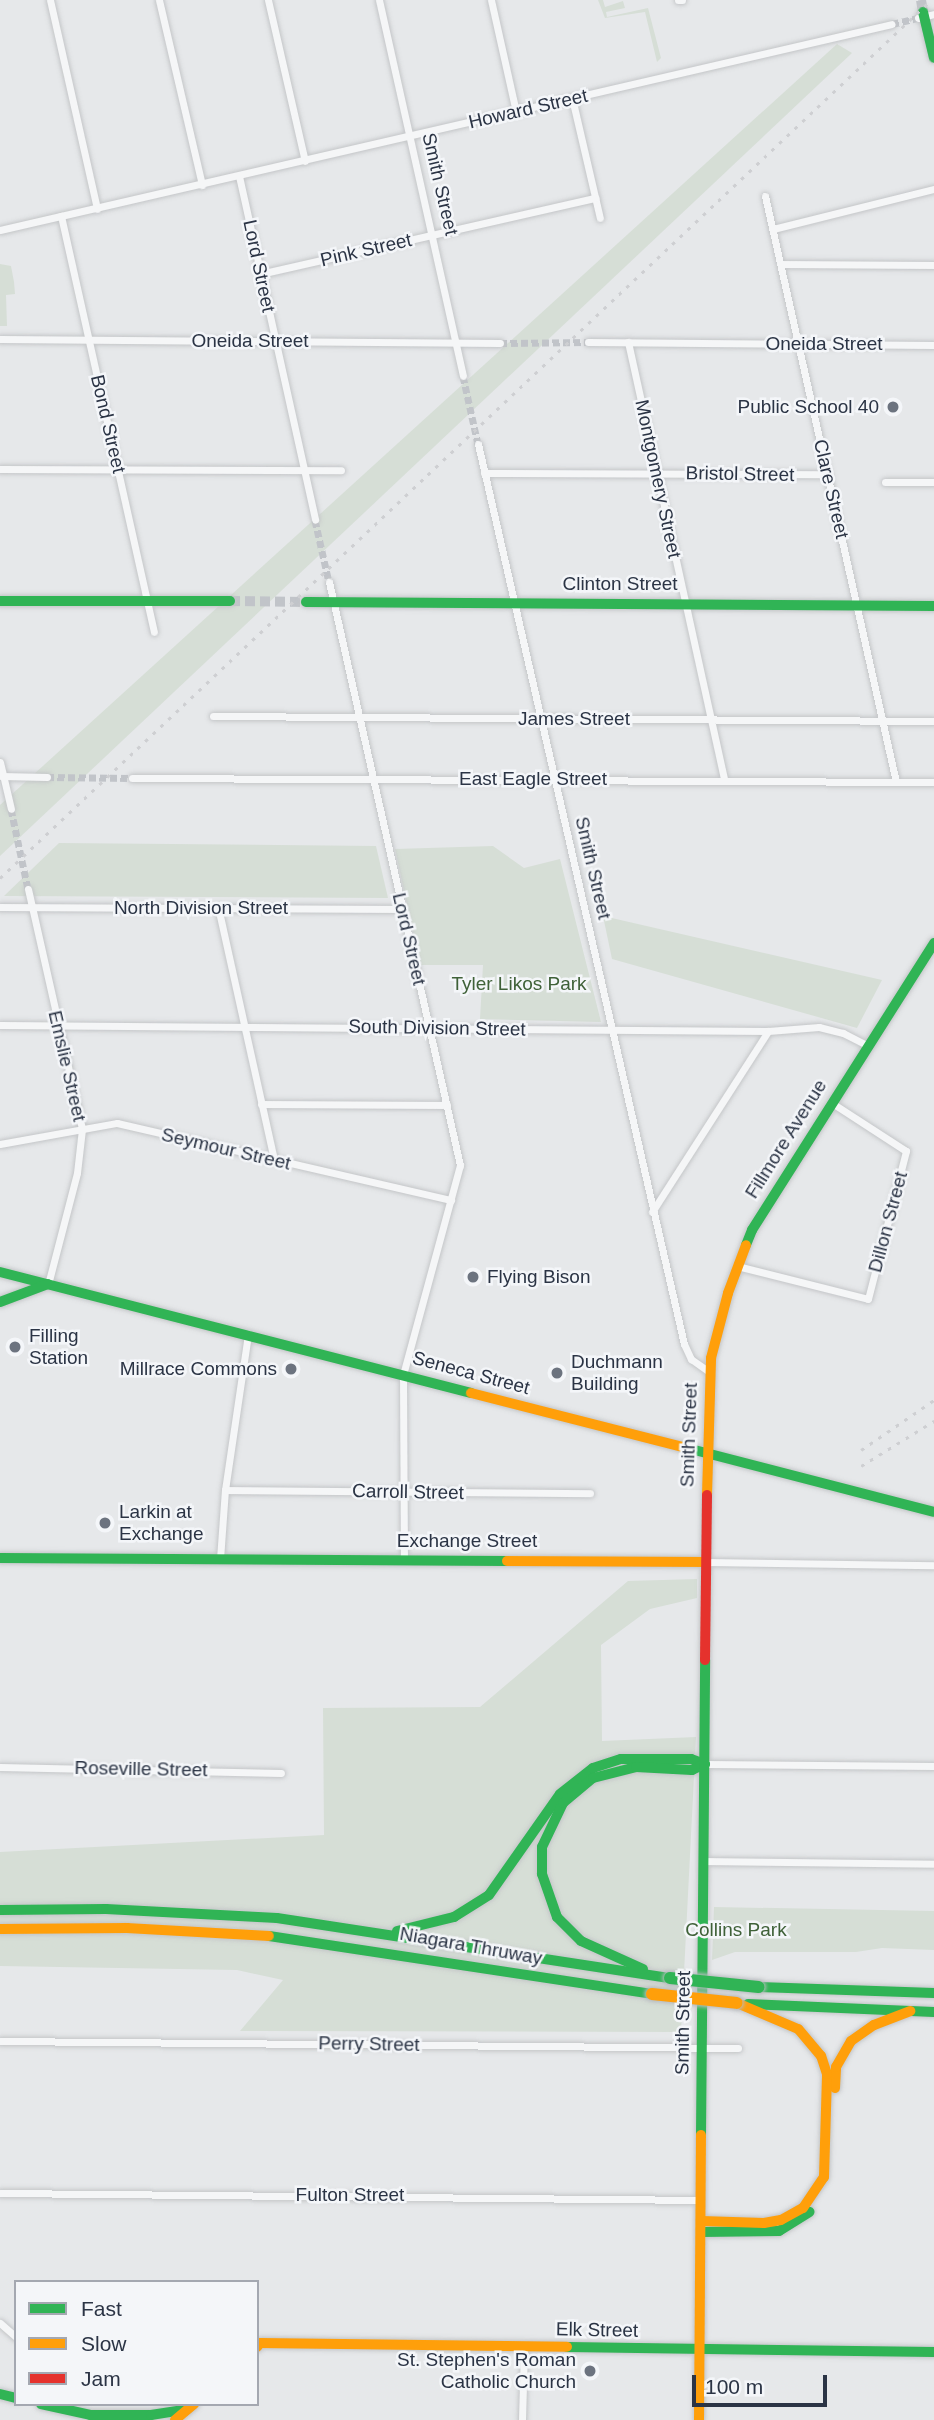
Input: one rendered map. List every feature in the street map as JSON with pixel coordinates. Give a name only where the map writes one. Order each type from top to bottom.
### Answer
[{"type":"main road","points":[[925,15],[934,58]]},
{"type":"main road","points":[[0,601],[230,601]]},
{"type":"main road","name":"Clinton Street","points":[[306,602],[934,606]]},
{"type":"main road","name":"Fillmore Avenue","points":[[711,1373],[722,1312],[752,1230],[934,943]]},
{"type":"main road","name":"Seneca Street","points":[[0,1272],[934,1512]]},
{"type":"main road","points":[[0,1302],[48,1284]]},
{"type":"main road","name":"Smith Street","points":[[699,2420],[707,1454],[711,1373]]},
{"type":"main road","name":"Exchange Street","points":[[0,1558],[706,1562]]},
{"type":"main road","points":[[390,1933],[454,1917],[489,1895],[560,1794],[593,1768],[621,1759],[691,1759],[705,1764]]},
{"type":"main road","points":[[661,1976],[600,1952],[566,1929],[557,1917],[544,1887],[542,1847],[563,1803],[593,1778],[636,1767],[692,1770],[705,1764]]},
{"type":"main road","name":"Niagara Thruway","points":[[0,1910],[106,1909],[277,1918],[661,1976],[759,1987],[934,1993]]},
{"type":"main road","name":"Niagara Thruway","points":[[0,1929],[127,1928],[277,1936],[377,1950],[580,1985],[737,2003],[754,2008]]},
{"type":"main road","points":[[754,2008],[934,2012]]},
{"type":"main road","points":[[701,2227],[781,2220],[803,2208],[824,2176],[827,2074],[821,2056],[808,2037],[798,2029],[754,2008]]},
{"type":"main road","points":[[701,2227],[779,2231],[797,2222],[816,2206],[827,2190],[832,2172],[835,2075],[840,2057],[860,2033],[915,2011]]},
{"type":"main road","name":"Elk Street","points":[[259,2344],[934,2352]]},
{"type":"main road","points":[[50,2406],[108,2420]]},
{"type":"main road","points":[[90,2415],[151,2415],[184,2411]]},
{"type":"street","points":[[50,0],[97,209]]},
{"type":"street","points":[[159,0],[202,185]]},
{"type":"street","points":[[268,0],[305,161]]},
{"type":"street","name":"Smith Street","points":[[379,0],[463,376]]},
{"type":"street","points":[[491,0],[516,112]]},
{"type":"street","name":"Howard Street","points":[[0,230],[892,24]]},
{"type":"street","points":[[572,99],[600,218]]},
{"type":"street","name":"Lord Street","points":[[239,176],[315,520]]},
{"type":"street","points":[[773,229],[934,190]]},
{"type":"street","name":"Clare Street","points":[[765,196],[896,782]]},
{"type":"street","name":"Pink Street","points":[[260,274],[595,198]]},
{"type":"street","name":"Bond Street","points":[[61,216],[154,632]]},
{"type":"street","points":[[781,264],[934,265]]},
{"type":"street","name":"Oneida Street","points":[[0,339],[500,343]]},
{"type":"street","name":"Oneida Street","points":[[588,342],[934,345]]},
{"type":"street","name":"Montgomery Street","points":[[628,342],[724,780]]},
{"type":"street","name":"Smith Street","points":[[478,444],[610,1031],[687,1354],[711,1373]]},
{"type":"street","points":[[0,469],[341,470]]},
{"type":"street","name":"Bristol Street","points":[[485,473],[828,474]]},
{"type":"street","points":[[885,482],[934,482]]},
{"type":"street","name":"Lord Street","points":[[329,582],[460,1165],[403,1375],[404,1561]]},
{"type":"street","name":"James Street","points":[[213,716],[934,721]]},
{"type":"street","points":[[0,762],[11,809]]},
{"type":"street","points":[[2,776],[47,777]]},
{"type":"street","name":"East Eagle Street","points":[[132,778],[934,782]]},
{"type":"street","name":"Emslie Street","points":[[28,889],[82,1129],[77,1173],[48,1284]]},
{"type":"street","name":"North Division Street","points":[[0,908],[402,909]]},
{"type":"street","points":[[218,908],[274,1160]]},
{"type":"street","name":"South Division Street","points":[[0,1026],[430,1027],[610,1031],[768,1031],[807,1027],[830,1028],[869,1046]]},
{"type":"street","points":[[652,1212],[768,1031]]},
{"type":"street","name":"Dillon Street","points":[[737,1266],[868,1299],[906,1151],[832,1103]]},
{"type":"street","points":[[261,1104],[447,1105]]},
{"type":"street","name":"Seymour Street","points":[[0,1144],[117,1123],[451,1200]]},
{"type":"street","points":[[220,1559],[225,1490],[248,1334]]},
{"type":"street","name":"Carroll Street","points":[[225,1490],[590,1493]]},
{"type":"street","name":"Exchange Street","points":[[706,1562],[934,1566]]},
{"type":"street","points":[[705,1764],[934,1766]]},
{"type":"street","name":"Roseville Street","points":[[0,1767],[281,1773]]},
{"type":"street","points":[[704,1861],[934,1864]]},
{"type":"street","name":"Perry Street","points":[[0,2041],[738,2048]]},
{"type":"street","name":"Fulton Street","points":[[0,2193],[701,2200]]},
{"type":"street","points":[[0,2323],[14,2335]]},
{"type":"street","points":[[522,2420],[524,2348]]},
{"type":"green space","points":[[598,0],[603,0],[605,7],[623,1],[625,8],[606,12],[607,17],[648,8],[661,58],[657,62],[645,12],[605,18]]},
{"type":"green space","points":[[837,44],[852,53],[0,856],[0,805]]},
{"type":"green space","points":[[0,264],[11,266],[14,282],[15,294],[6,295],[7,326],[0,326]]},
{"type":"green space","points":[[59,843],[376,846],[388,898],[4,896]]},
{"type":"green space","name":"Tyler Likos Park","points":[[493,846],[524,868],[560,859],[601,1022],[480,1019],[483,965],[420,965],[395,849]]},
{"type":"green space","points":[[603,916],[882,980],[857,1028],[612,959]]},
{"type":"green space","points":[[697,1579],[697,1598],[650,1609],[601,1645],[602,1741],[696,1737],[681,2032],[240,2031],[283,1980],[237,1970],[0,1966],[0,1852],[324,1835],[323,1708],[480,1707],[628,1581]]},
{"type":"green space","name":"Collins Park","points":[[714,1907],[934,1911],[934,1950],[882,1948],[856,1952],[735,1952],[712,1960]]},
{"type":"tunnel","points":[[921,0],[923,12]]},
{"type":"tunnel","points":[[892,24],[918,18]]},
{"type":"tunnel","points":[[500,343],[588,342]]},
{"type":"tunnel","points":[[463,376],[478,444]]},
{"type":"tunnel","points":[[315,520],[329,582]]},
{"type":"tunnel","points":[[230,601],[306,602]]},
{"type":"tunnel","points":[[47,777],[132,778]]},
{"type":"tunnel","points":[[11,809],[28,889]]},
{"type":"railway","points":[[0,878],[931,0]]},
{"type":"railway","points":[[861,1450],[934,1400]]},
{"type":"railway","points":[[861,1466],[934,1421]]},
{"type":"traffic: fast","points":[[923,12],[934,58]]},
{"type":"traffic: fast","points":[[0,601],[230,601]]},
{"type":"traffic: fast","points":[[306,602],[934,606]]},
{"type":"traffic: fast","points":[[746,1245],[752,1230],[934,943]]},
{"type":"traffic: fast","points":[[0,1272],[471,1393]]},
{"type":"traffic: fast","points":[[0,1302],[48,1284]]},
{"type":"traffic: fast","points":[[683,1447],[934,1512]]},
{"type":"traffic: fast","points":[[0,1558],[507,1561]]},
{"type":"traffic: fast","points":[[701,2135],[705,1660]]},
{"type":"traffic: fast","points":[[397,1931],[454,1917],[489,1895],[560,1794],[593,1768],[621,1759],[691,1759],[705,1764]]},
{"type":"traffic: fast","points":[[643,1969],[581,1941],[557,1917],[542,1874],[542,1847],[563,1803],[593,1778],[636,1767],[692,1770],[705,1764]]},
{"type":"traffic: fast","points":[[0,1910],[106,1909],[277,1918],[670,1978]]},
{"type":"traffic: fast","points":[[269,1936],[652,1994]]},
{"type":"traffic: fast","points":[[670,1978],[759,1987]]},
{"type":"traffic: fast","points":[[759,1987],[934,1993]]},
{"type":"traffic: fast","points":[[748,2004],[934,2012]]},
{"type":"traffic: fast","points":[[701,2232],[779,2231],[810,2212]]},
{"type":"traffic: fast","points":[[567,2347],[934,2352]]},
{"type":"traffic: fast","points":[[0,2394],[14,2398]]},
{"type":"traffic: fast","points":[[50,2406],[95,2416]]},
{"type":"traffic: fast","points":[[90,2415],[151,2415],[184,2410]]},
{"type":"traffic: slow","points":[[707,1495],[711,1358],[728,1293],[746,1245]]},
{"type":"traffic: slow","points":[[471,1393],[683,1447]]},
{"type":"traffic: slow","points":[[507,1561],[706,1562]]},
{"type":"traffic: slow","points":[[0,1929],[127,1928],[269,1936]]},
{"type":"traffic: slow","points":[[652,1994],[737,2003]]},
{"type":"traffic: slow","points":[[701,2221],[764,2223],[781,2220],[803,2208],[824,2177],[827,2074],[821,2056],[798,2029],[737,2003]]},
{"type":"traffic: slow","points":[[835,2088],[836,2067],[851,2041],[874,2025],[910,2011]]},
{"type":"traffic: slow","points":[[699,2420],[701,2135]]},
{"type":"traffic: slow","points":[[259,2344],[567,2347]]},
{"type":"traffic: slow","points":[[175,2420],[192,2406]]},
{"type":"traffic: jam","points":[[705,1660],[707,1495]]},
{"type":"place","name":"Public School 40","points":[[893,407]]},
{"type":"place","name":"Flying Bison","points":[[473,1277]]},
{"type":"place","name":"Filling Station","points":[[15,1347]]},
{"type":"place","name":"Millrace Commons","points":[[291,1369]]},
{"type":"place","name":"Duchmann Building","points":[[557,1373]]},
{"type":"place","name":"Larkin at Exchange","points":[[105,1523]]},
{"type":"place","name":"St. Stephen's Roman Catholic Church","points":[[590,2371]]}]
